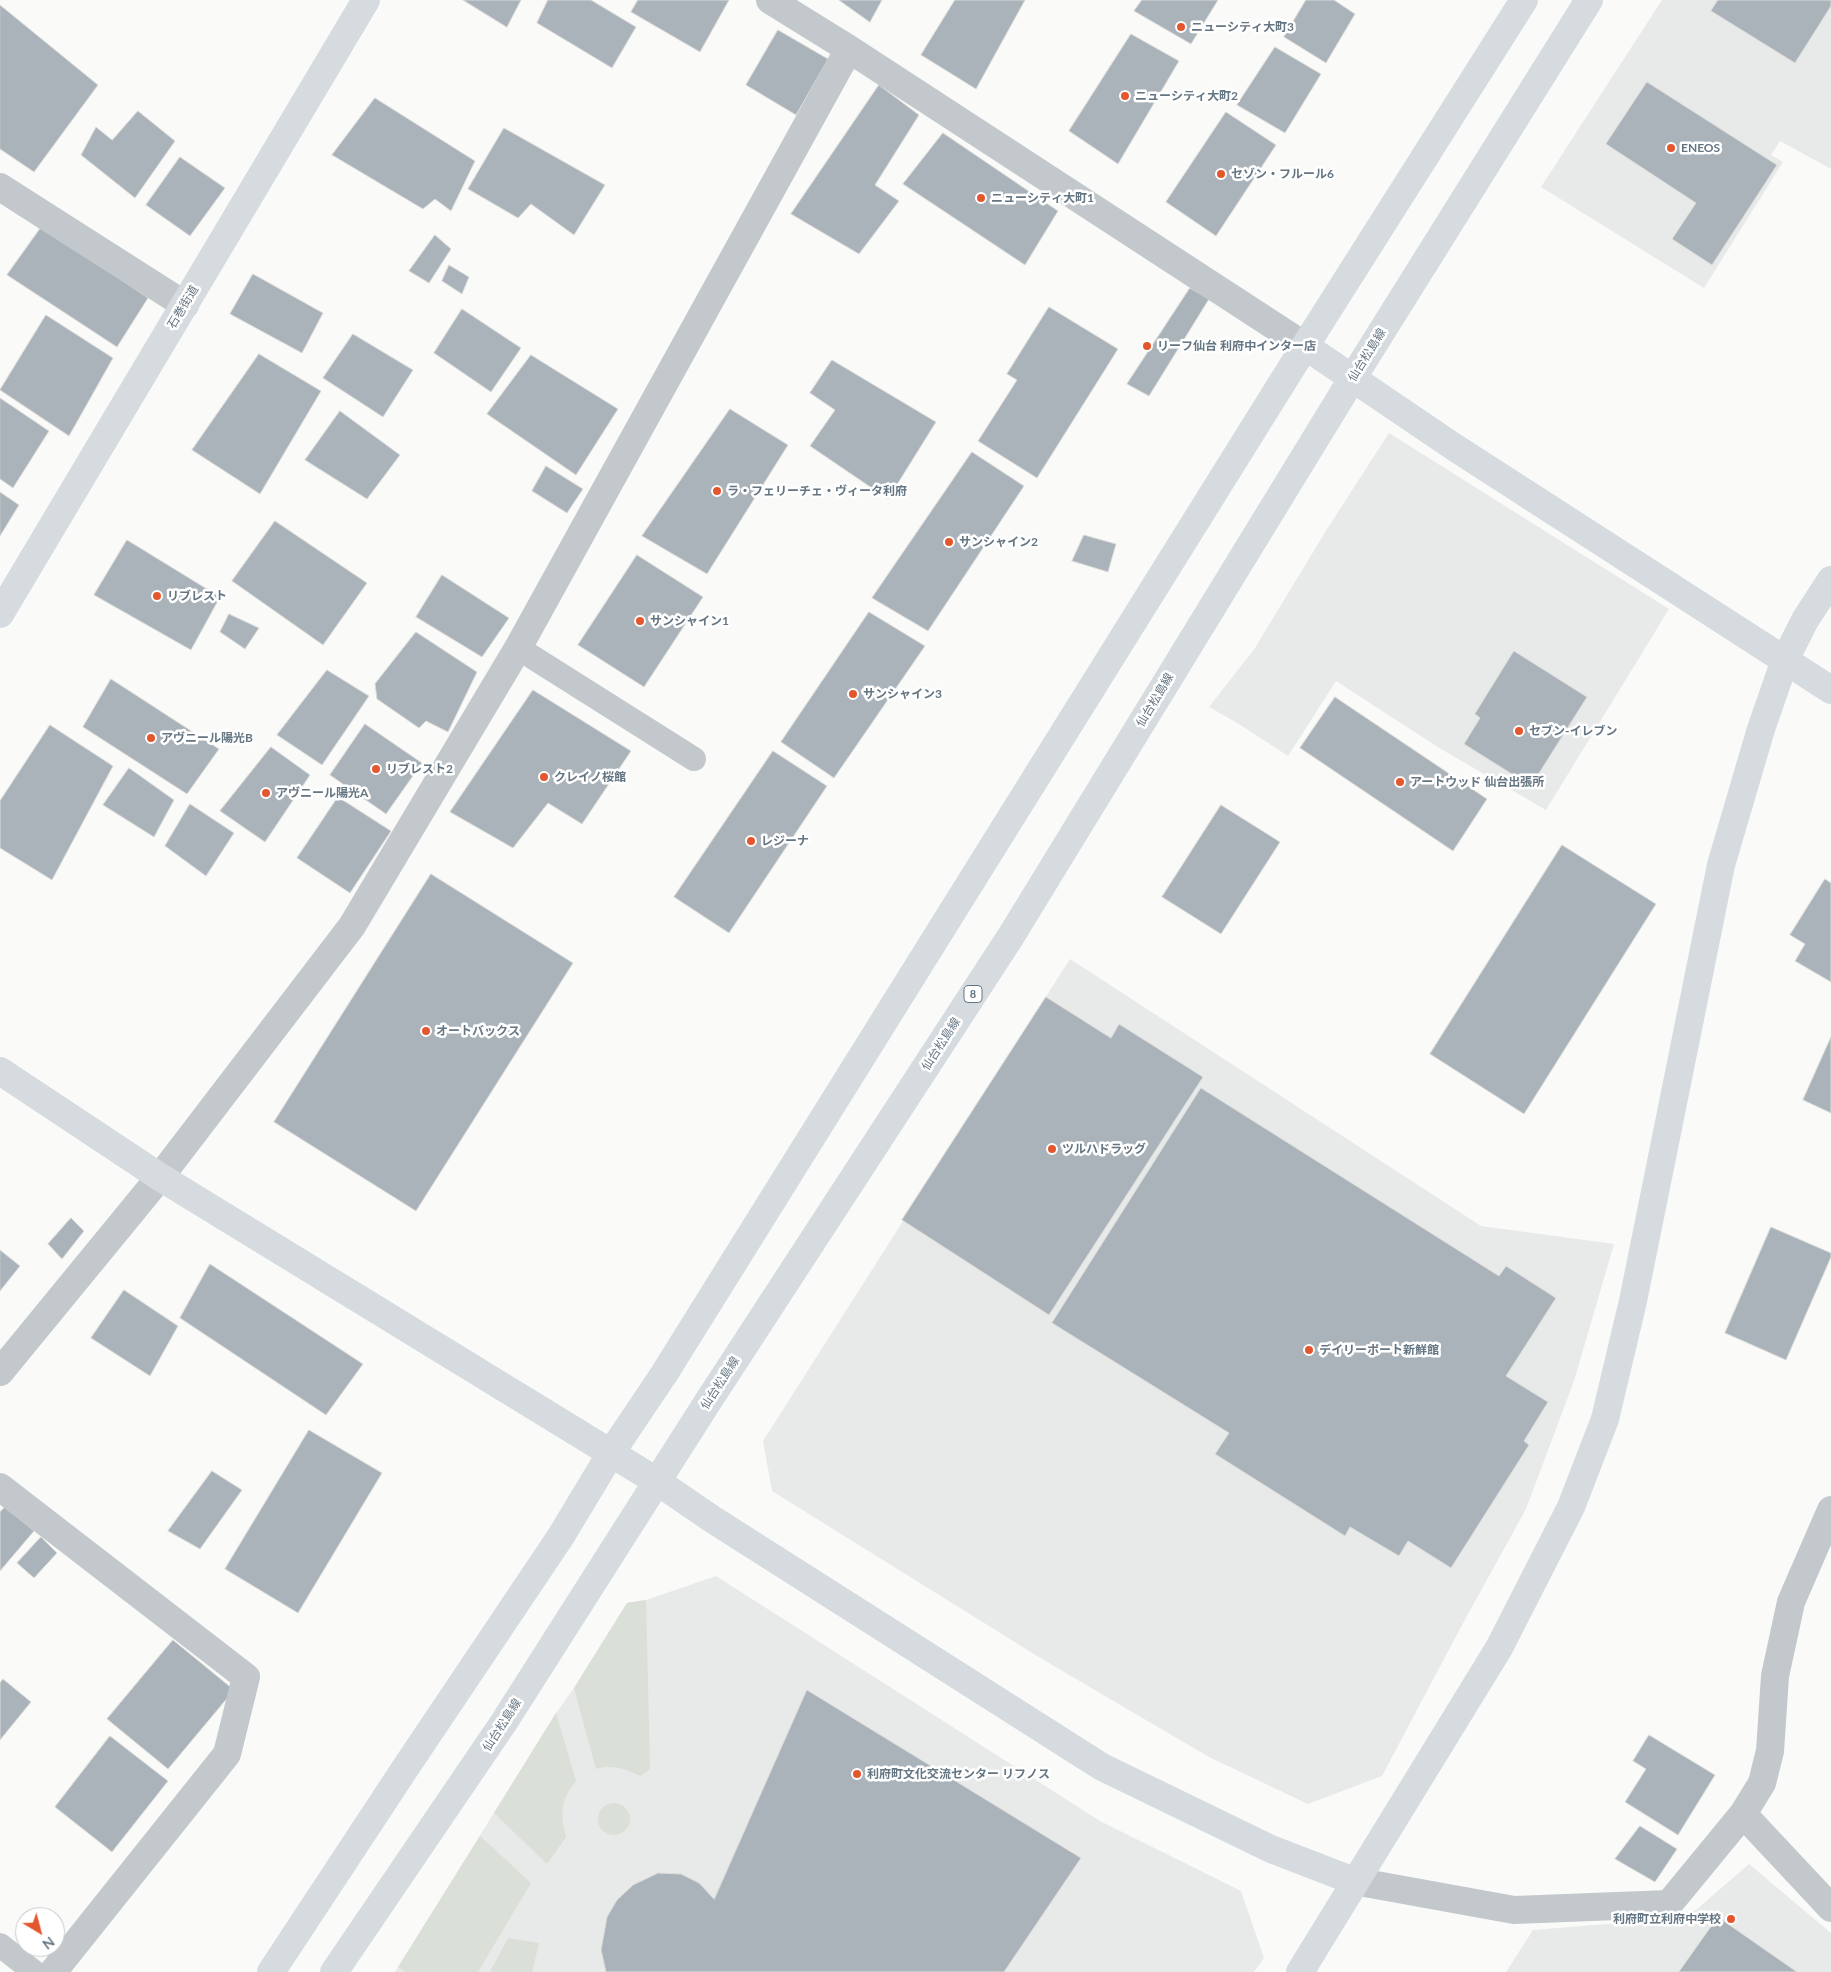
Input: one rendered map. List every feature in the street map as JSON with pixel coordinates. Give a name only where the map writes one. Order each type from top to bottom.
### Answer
[{"type":"main road","name":"石巻街道","points":[[0,614],[366,0]]},
{"type":"main road","points":[[271,1972],[561,1536],[611,1453],[664,1374],[1305,346],[1524,0]]},
{"type":"main road","name":"仙台松島線","points":[[334,1972],[504,1722],[717,1387],[1011,936],[1352,379],[1589,0]]},
{"type":"main road","points":[[1305,346],[1462,452],[1831,690]]},
{"type":"main road","points":[[1300,1972],[1499,1648],[1571,1507],[1605,1419],[1633,1301],[1721,866],[1761,729],[1785,660],[1805,620],[1831,580]]},
{"type":"main road","points":[[0,1072],[160,1176],[658,1482],[712,1519],[1102,1767],[1271,1849],[1354,1882]]},
{"type":"street","points":[[770,0],[849,49],[1305,346]]},
{"type":"street","points":[[0,1372],[160,1176],[352,926],[518,648],[849,49]]},
{"type":"street","points":[[0,186],[184,305]]},
{"type":"street","points":[[0,1487],[246,1677],[227,1754],[53,1972]]},
{"type":"street","points":[[1354,1882],[1514,1910],[1669,1904],[1743,1814],[1762,1783],[1770,1751],[1775,1676],[1790,1602],[1831,1510]]},
{"type":"street","points":[[1743,1814],[1831,1908]]},
{"type":"lane","points":[[518,648],[694,759]]},
{"type":"lane","points":[[0,1945],[34,1972]]},
{"type":"shaded area","name":"ENEOS","points":[[1662,0],[1831,0],[1831,169],[1780,141],[1771,155],[1783,162],[1704,288],[1541,187]]},
{"type":"shaded area","points":[[1389,433],[1669,609],[1546,810],[1441,749],[1336,681],[1288,756],[1209,707],[1255,648],[1327,529]]},
{"type":"shaded area","points":[[1070,959],[1481,1226],[1614,1244],[1574,1381],[1526,1509],[1382,1776],[1308,1804],[1209,1757],[1042,1659],[772,1491],[763,1441]]},
{"type":"shaded area","points":[[716,1576],[1100,1821],[1241,1891],[1264,1958],[1254,1972],[395,1972],[556,1713],[574,1688],[627,1603],[646,1600]]},
{"type":"shaded area","points":[[646,1600],[650,1769],[641,1776],[619,1768],[596,1769],[574,1688],[627,1603]]},
{"type":"shaded area","points":[[556,1713],[576,1781],[564,1801],[562,1814],[566,1837],[547,1864],[494,1813]]},
{"type":"shaded area","points":[[614,1803],[626,1807],[630,1819],[626,1831],[614,1835],[602,1831],[598,1819],[602,1807]]},
{"type":"shaded area","points":[[480,1836],[531,1883],[478,1972],[406,1972],[398,1967]]},
{"type":"shaded area","name":"利府町立利府中学校","points":[[1749,1864],[1831,1933],[1831,1972],[1506,1972],[1533,1930],[1632,1922],[1696,1910]]},
{"type":"shaded area","points":[[508,1938],[539,1943],[532,1972],[490,1972]]},
{"type":"building","points":[[463,0],[521,0],[507,27]]},
{"type":"building","points":[[548,0],[591,0],[636,27],[612,68],[537,23]]},
{"type":"building","points":[[638,0],[729,0],[700,52],[631,12]]},
{"type":"building","points":[[839,0],[882,0],[870,22]]},
{"type":"building","points":[[955,0],[1025,0],[976,89],[921,55]]},
{"type":"building","name":"ニューシティ大町3","points":[[1142,0],[1218,0],[1191,44],[1134,11]]},
{"type":"building","points":[[1306,0],[1334,0],[1355,14],[1326,63],[1284,37]]},
{"type":"building","points":[[1718,0],[1831,0],[1831,6],[1795,63],[1711,11]]},
{"type":"building","points":[[0,5],[98,85],[34,172],[0,149]]},
{"type":"building","points":[[778,30],[828,59],[796,115],[746,85]]},
{"type":"building","name":"ニューシティ大町2","points":[[1131,34],[1179,61],[1118,164],[1069,131]]},
{"type":"building","points":[[1275,47],[1321,74],[1285,133],[1237,105]]},
{"type":"building","points":[[1647,82],[1777,165],[1712,265],[1672,239],[1696,203],[1606,144]]},
{"type":"building","points":[[879,85],[919,115],[875,185],[899,201],[859,254],[791,214]]},
{"type":"building","points":[[375,98],[475,161],[451,211],[435,199],[423,209],[332,155]]},
{"type":"building","points":[[138,111],[175,141],[135,198],[81,155],[96,127],[112,140]]},
{"type":"building","name":"セゾン・フルール6","points":[[1226,112],[1276,145],[1216,236],[1166,202]]},
{"type":"building","points":[[504,128],[605,185],[574,235],[531,204],[518,218],[468,189]]},
{"type":"building","name":"ニューシティ大町1","points":[[943,133],[1058,211],[1025,265],[903,184]]},
{"type":"building","points":[[180,157],[225,188],[190,236],[146,205]]},
{"type":"building","points":[[42,226],[148,298],[117,347],[7,275]]},
{"type":"building","points":[[435,235],[451,249],[429,283],[409,271]]},
{"type":"building","points":[[449,265],[469,277],[462,294],[442,281]]},
{"type":"building","points":[[253,274],[323,313],[302,353],[230,314]]},
{"type":"building","points":[[1190,288],[1209,299],[1149,396],[1127,384]]},
{"type":"building","points":[[1049,307],[1118,349],[1037,478],[978,441],[1017,380],[1007,374]]},
{"type":"building","points":[[462,309],[521,348],[491,392],[434,353]]},
{"type":"building","points":[[46,315],[113,358],[69,436],[0,390]]},
{"type":"building","points":[[353,334],[413,370],[383,417],[323,378]]},
{"type":"building","points":[[259,354],[321,391],[260,494],[192,450]]},
{"type":"building","points":[[531,355],[618,409],[576,475],[487,414]]},
{"type":"building","points":[[832,360],[936,422],[888,499],[810,446],[835,410],[810,393]]},
{"type":"building","points":[[0,398],[49,431],[13,488],[0,479]]},
{"type":"building","name":"ラ・フェリーチェ・ヴィータ利府","points":[[730,409],[788,445],[707,574],[642,536]]},
{"type":"building","points":[[340,411],[400,455],[367,499],[305,460]]},
{"type":"building","name":"サンシャイン2","points":[[972,452],[1024,486],[928,631],[872,598]]},
{"type":"building","points":[[546,466],[583,489],[567,513],[532,491]]},
{"type":"building","points":[[0,492],[19,505],[0,536]]},
{"type":"building","points":[[275,521],[367,583],[323,645],[232,581]]},
{"type":"building","points":[[1084,535],[1116,544],[1108,572],[1072,561]]},
{"type":"building","name":"リブレスト","points":[[127,540],[220,597],[191,650],[94,595]]},
{"type":"building","name":"サンシャイン1","points":[[637,555],[703,597],[644,687],[578,645]]},
{"type":"building","points":[[442,575],[509,618],[482,657],[416,617]]},
{"type":"building","name":"サンシャイン3","points":[[869,612],[925,646],[834,778],[781,742]]},
{"type":"building","points":[[229,614],[259,628],[245,649],[220,632]]},
{"type":"building","points":[[416,632],[477,672],[448,732],[426,721],[419,728],[377,699],[375,684]]},
{"type":"building","name":"セブン-イレブン","points":[[1514,651],[1587,697],[1531,786],[1464,744],[1480,718],[1475,714]]},
{"type":"building","points":[[327,670],[369,696],[322,765],[277,735]]},
{"type":"building","name":"アヴニール陽光B","points":[[111,679],[219,749],[187,794],[83,727]]},
{"type":"building","name":"クレイノ桜館","points":[[533,690],[631,751],[582,824],[548,803],[513,848],[450,812]]},
{"type":"building","points":[[1335,697],[1487,799],[1453,851],[1300,748]]},
{"type":"building","name":"リブレスト2","points":[[365,724],[422,763],[386,814],[330,775]]},
{"type":"building","points":[[50,725],[113,766],[52,880],[0,848],[0,801]]},
{"type":"building","name":"アヴニール陽光A","points":[[271,747],[310,775],[265,842],[220,811]]},
{"type":"building","name":"レジーナ","points":[[773,751],[827,786],[729,933],[674,897]]},
{"type":"building","points":[[129,768],[174,800],[154,837],[103,805]]},
{"type":"building","points":[[338,797],[391,831],[350,893],[297,858]]},
{"type":"building","points":[[190,804],[234,833],[206,876],[165,846]]},
{"type":"building","points":[[1221,805],[1280,842],[1221,934],[1162,897]]},
{"type":"building","points":[[1562,845],[1656,904],[1524,1114],[1430,1054]]},
{"type":"building","points":[[431,874],[573,963],[416,1211],[274,1122]]},
{"type":"building","points":[[1825,879],[1831,883],[1831,982],[1795,961],[1805,944],[1790,935]]},
{"type":"building","name":"ツルハドラッグ","points":[[1046,997],[1111,1038],[1119,1024],[1203,1077],[1049,1315],[902,1220]]},
{"type":"building","points":[[1831,1037],[1831,1113],[1803,1100]]},
{"type":"building","name":"デイリーポート新鮮館","points":[[1201,1088],[1499,1276],[1506,1266],[1556,1298],[1506,1376],[1548,1402],[1524,1441],[1529,1445],[1451,1568],[1408,1541],[1399,1556],[1350,1527],[1345,1536],[1215,1454],[1229,1433],[1052,1323]]},
{"type":"building","points":[[71,1218],[84,1231],[62,1259],[48,1244]]},
{"type":"building","points":[[1771,1227],[1831,1253],[1831,1257],[1786,1360],[1725,1333]]},
{"type":"building","points":[[0,1250],[20,1266],[0,1291]]},
{"type":"building","points":[[210,1264],[363,1364],[326,1415],[180,1318]]},
{"type":"building","points":[[124,1290],[178,1326],[150,1376],[91,1338]]},
{"type":"building","points":[[309,1430],[382,1473],[298,1613],[225,1569]]},
{"type":"building","points":[[212,1471],[242,1490],[200,1549],[168,1531]]},
{"type":"building","points":[[5,1507],[34,1531],[0,1571],[0,1512]]},
{"type":"building","points":[[41,1537],[57,1553],[34,1578],[17,1563]]},
{"type":"building","points":[[173,1640],[234,1690],[168,1769],[107,1719]]},
{"type":"building","points":[[3,1679],[31,1702],[0,1740],[0,1683]]},
{"type":"building","name":"利府町文化交流センター リフノス","points":[[807,1690],[1081,1858],[1004,1972],[606,1972],[601,1950],[607,1917],[617,1900],[633,1885],[658,1873],[681,1874],[699,1883],[714,1899]]},
{"type":"building","points":[[1649,1735],[1715,1775],[1678,1835],[1625,1802],[1646,1769],[1633,1761]]},
{"type":"building","points":[[110,1736],[168,1781],[112,1852],[55,1807]]},
{"type":"building","points":[[1640,1826],[1677,1849],[1655,1882],[1615,1859]]},
{"type":"building","points":[[1718,1917],[1797,1972],[1679,1972]]},
{"type":"place","name":"ニューシティ大町3","points":[[1181,27]]},
{"type":"place","name":"ニューシティ大町2","points":[[1125,96]]},
{"type":"place","name":"ENEOS","points":[[1671,148]]},
{"type":"place","name":"セゾン・フルール6","points":[[1221,174]]},
{"type":"place","name":"ニューシティ大町1","points":[[981,198]]},
{"type":"place","name":"リーフ仙台 利府中インター店","points":[[1147,346]]},
{"type":"place","name":"ラ・フェリーチェ・ヴィータ利府","points":[[717,491]]},
{"type":"place","name":"サンシャイン2","points":[[949,542]]},
{"type":"place","name":"リブレスト","points":[[157,596]]},
{"type":"place","name":"サンシャイン1","points":[[640,621]]},
{"type":"place","name":"サンシャイン3","points":[[853,694]]},
{"type":"place","name":"セブン-イレブン","points":[[1519,731]]},
{"type":"place","name":"アヴニール陽光B","points":[[151,738]]},
{"type":"place","name":"リブレスト2","points":[[376,769]]},
{"type":"place","name":"クレイノ桜館","points":[[544,777]]},
{"type":"place","name":"アートウッド 仙台出張所","points":[[1400,782]]},
{"type":"place","name":"アヴニール陽光A","points":[[266,793]]},
{"type":"place","name":"レジーナ","points":[[751,841]]},
{"type":"place","name":"オートバックス","points":[[426,1031]]},
{"type":"place","name":"ツルハドラッグ","points":[[1052,1149]]},
{"type":"place","name":"デイリーポート新鮮館","points":[[1309,1350]]},
{"type":"place","name":"利府町文化交流センター リフノス","points":[[857,1774]]},
{"type":"place","name":"利府町立利府中学校","points":[[1731,1919]]}]
